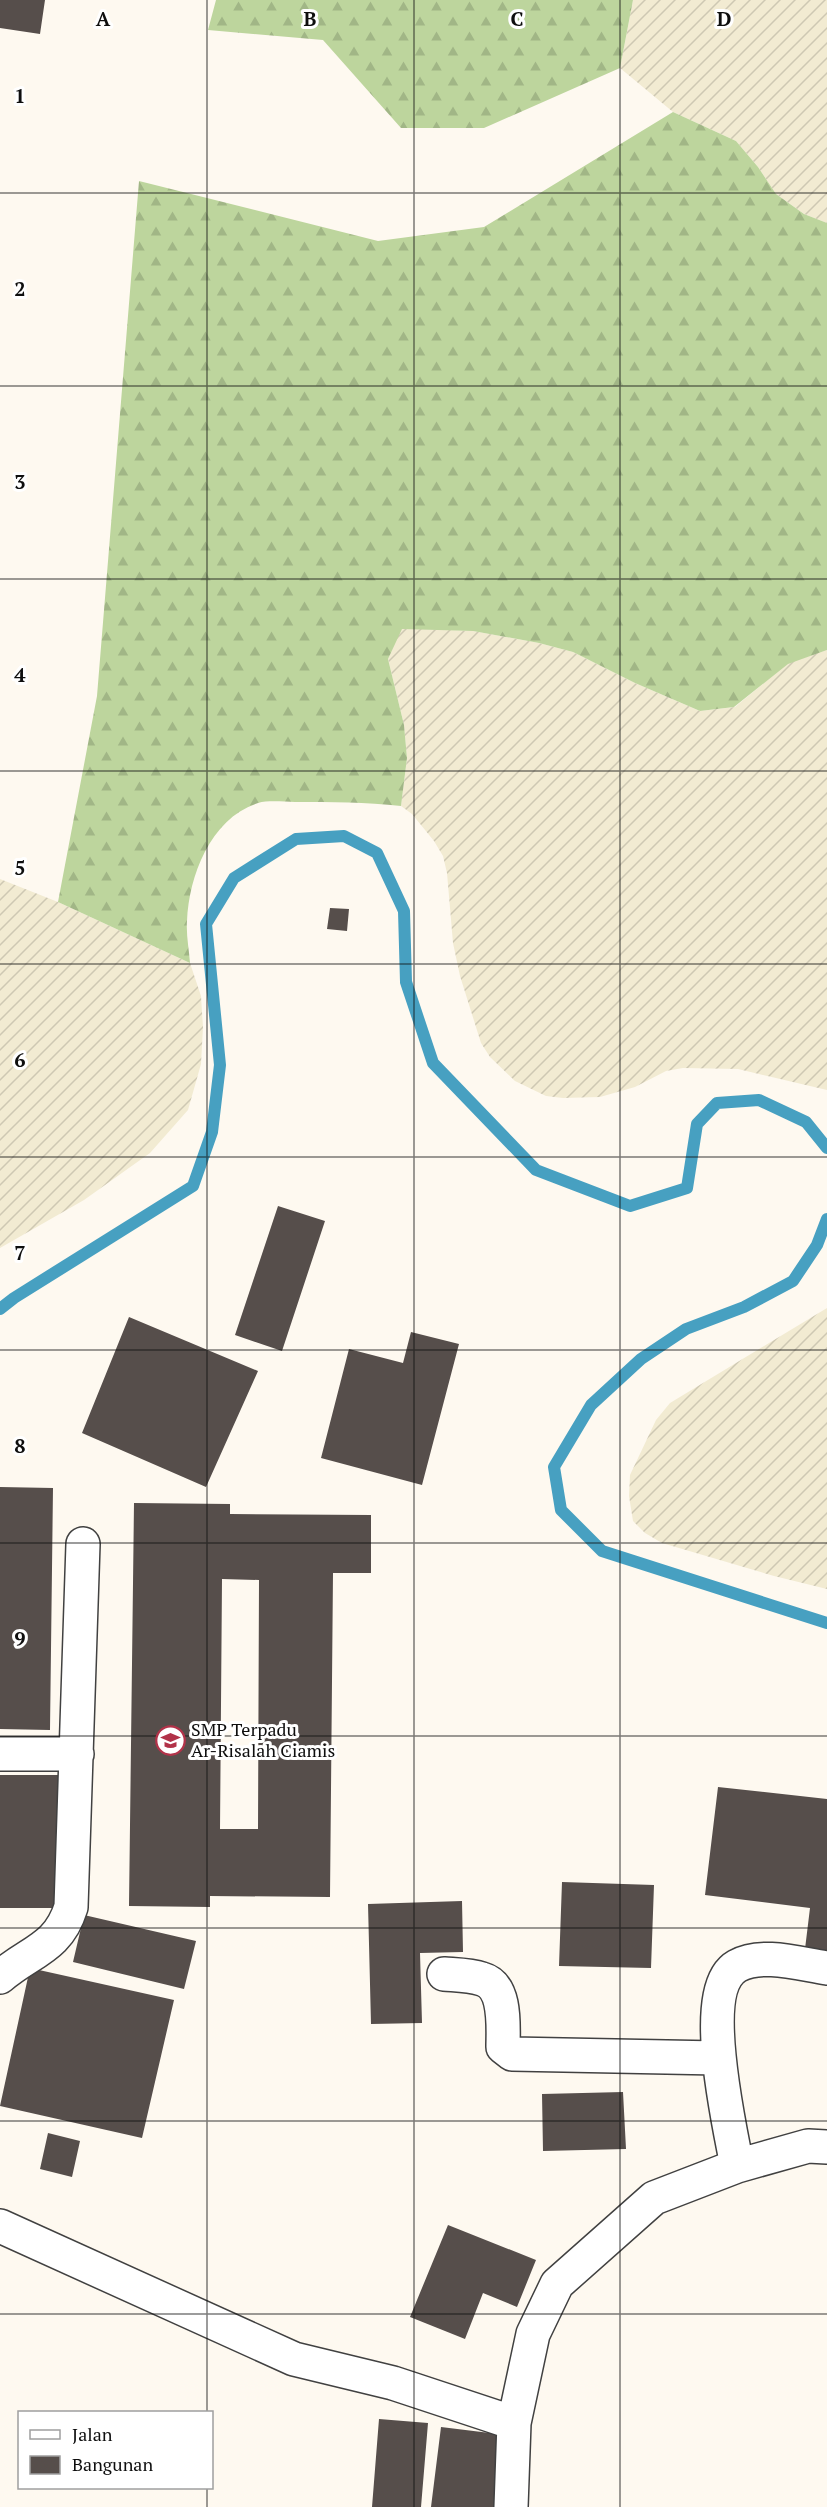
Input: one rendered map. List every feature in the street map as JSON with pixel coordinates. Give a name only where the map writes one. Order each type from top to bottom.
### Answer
[{"type":"street","points":[[0,1977],[54,1939],[66,1924],[71,1907],[83,1544]]},
{"type":"street","points":[[0,1754],[77,1754]]},
{"type":"street","points":[[736,2166],[718,2058],[719,1997],[723,1983],[735,1967],[758,1960],[827,1968]]},
{"type":"street","points":[[444,1974],[484,1979],[497,1992],[502,2004],[503,2047],[512,2054],[718,2058]]},
{"type":"street","points":[[511,2507],[514,2423],[533,2334],[557,2284],[654,2198],[736,2166],[808,2146],[827,2147]]},
{"type":"street","points":[[0,2226],[294,2359],[393,2383],[514,2423]]},
{"type":"shaded area","points":[[633,0],[827,0],[827,223],[804,214],[776,194],[758,167],[736,141],[673,112],[620,68]]},
{"type":"shaded area","points":[[401,628],[473,631],[539,643],[573,652],[635,683],[700,711],[735,707],[788,663],[827,650],[827,1090],[738,1069],[683,1068],[666,1071],[635,1087],[600,1097],[563,1098],[546,1096],[515,1081],[490,1057],[481,1043],[460,976],[453,943],[447,873],[443,856],[412,814],[401,806],[407,758],[404,725],[388,659]]},
{"type":"shaded area","points":[[0,879],[58,902],[190,963],[201,996],[203,1027],[201,1064],[188,1110],[150,1153],[84,1200],[0,1248]]},
{"type":"shaded area","points":[[827,1308],[827,1589],[662,1543],[645,1533],[633,1521],[629,1496],[630,1475],[656,1420],[670,1403]]},
{"type":"green space","points":[[216,0],[633,0],[620,68],[484,128],[401,128],[323,40],[208,30]]},
{"type":"green space","points":[[673,112],[736,141],[758,167],[776,194],[804,214],[827,223],[827,650],[788,664],[734,707],[700,711],[635,683],[573,652],[539,643],[473,631],[402,629],[388,659],[404,725],[407,758],[401,806],[348,802],[272,801],[258,803],[242,810],[227,821],[206,850],[192,885],[187,921],[190,963],[58,902],[97,696],[139,181],[378,241],[484,227]]},
{"type":"building","points":[[0,0],[45,0],[40,34],[0,28]]},
{"type":"building","points":[[330,908],[349,909],[347,931],[327,929]]},
{"type":"building","points":[[278,1206],[325,1221],[282,1351],[235,1335]]},
{"type":"building","points":[[129,1317],[258,1371],[206,1487],[82,1433]]},
{"type":"building","points":[[411,1332],[459,1344],[422,1485],[321,1458],[349,1349],[403,1363]]},
{"type":"building","points":[[0,1487],[53,1488],[50,1730],[0,1729]]},
{"type":"building","points":[[134,1503],[230,1504],[230,1514],[371,1515],[371,1573],[333,1573],[330,1897],[210,1896],[210,1907],[129,1906]],"holes":[[[222,1579],[259,1580],[258,1829],[220,1829]]]},
{"type":"building","points":[[0,1775],[58,1775],[57,1908],[0,1908]]},
{"type":"building","points":[[718,1787],[827,1799],[827,1951],[805,1949],[810,1908],[705,1895]]},
{"type":"building","points":[[562,1882],[654,1885],[651,1968],[559,1966]]},
{"type":"building","points":[[462,1901],[463,1952],[420,1953],[422,2023],[371,2024],[368,1904]]},
{"type":"building","points":[[84,1915],[196,1941],[184,1989],[73,1962]]},
{"type":"building","points":[[30,1968],[174,2000],[142,2138],[0,2106]]},
{"type":"building","points":[[623,2092],[626,2149],[543,2151],[542,2094]]},
{"type":"building","points":[[48,2133],[80,2141],[72,2177],[40,2169]]},
{"type":"building","points":[[448,2225],[536,2260],[517,2307],[483,2293],[465,2339],[410,2317]]},
{"type":"building","points":[[379,2419],[428,2423],[421,2507],[372,2507]]},
{"type":"building","points":[[441,2427],[506,2435],[498,2507],[431,2507]]},
{"type":"waterway","points":[[0,1309],[193,1186],[212,1132],[220,1065],[206,924],[234,878],[296,839],[344,836],[377,853],[404,911],[406,982],[433,1063],[536,1170],[630,1206],[687,1188],[697,1124],[717,1103],[759,1100],[806,1122],[827,1148]]},
{"type":"waterway","points":[[827,1219],[817,1245],[793,1281],[744,1307],[686,1329],[641,1359],[591,1405],[554,1467],[561,1510],[602,1551],[827,1623]]},
{"type":"place","name":"SMP Terpadu Ar-Risalah Ciamis","points":[[170,1740]]}]
